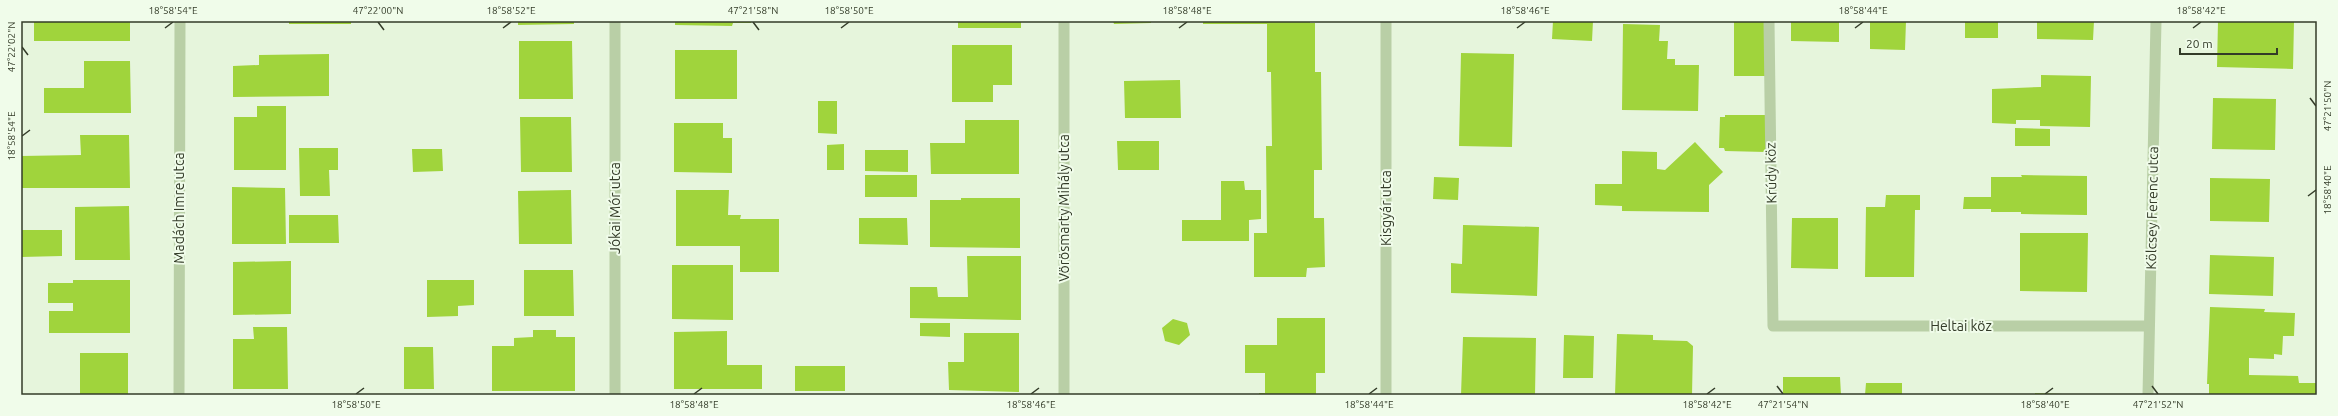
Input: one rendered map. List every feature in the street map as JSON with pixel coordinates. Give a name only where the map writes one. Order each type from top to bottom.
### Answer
[{"type":"street","name":"Madách Imre utca","points":[[179,395],[180,21]]},
{"type":"street","name":"Jókai Mór utca","points":[[615,21],[615,395]]},
{"type":"street","name":"Vörösmarty Mihály utca","points":[[1064,21],[1064,395]]},
{"type":"street","name":"Kisgyár utca","points":[[1386,21],[1386,395]]},
{"type":"street","name":"Krúdy köz","points":[[1769,21],[1773,326]]},
{"type":"street","name":"Kölcsey Ferenc utca","points":[[2148,395],[2156,21]]},
{"type":"street","name":"Heltai köz","points":[[1773,326],[2149,326]]},
{"type":"building","points":[[34,21],[130,21],[130,41],[34,41]]},
{"type":"building","points":[[289,21],[351,21],[351,24],[289,24]]},
{"type":"building","points":[[518,21],[574,21],[574,24],[518,25]]},
{"type":"building","points":[[675,21],[751,21],[751,23],[733,23],[732,26],[675,25]]},
{"type":"building","points":[[958,21],[1021,21],[1021,28],[958,28]]},
{"type":"building","points":[[1113,21],[1151,21],[1151,23],[1114,24]]},
{"type":"building","points":[[1203,21],[1310,21],[1310,23],[1315,23],[1315,72],[1321,72],[1322,170],[1314,170],[1314,218],[1324,218],[1325,267],[1307,268],[1306,277],[1254,277],[1254,233],[1267,233],[1266,146],[1272,146],[1271,72],[1267,72],[1267,24],[1203,24]]},
{"type":"building","points":[[1553,21],[1593,21],[1592,41],[1552,39]]},
{"type":"building","points":[[1734,21],[1766,21],[1765,76],[1734,76]]},
{"type":"building","points":[[1791,21],[1839,21],[1839,42],[1791,41]]},
{"type":"building","points":[[1870,21],[1906,21],[1905,50],[1870,49]]},
{"type":"building","points":[[1965,21],[1998,21],[1998,38],[1965,38]]},
{"type":"building","points":[[2037,21],[2094,21],[2093,40],[2037,39]]},
{"type":"building","points":[[2218,21],[2294,21],[2293,69],[2217,67]]},
{"type":"building","points":[[1623,24],[1660,25],[1659,41],[1668,41],[1667,59],[1675,59],[1675,65],[1699,65],[1698,111],[1622,110]]},
{"type":"building","points":[[519,41],[572,41],[573,99],[519,99]]},
{"type":"building","points":[[952,45],[1012,45],[1012,85],[993,85],[993,102],[952,102]]},
{"type":"building","points":[[675,50],[737,50],[737,99],[675,99]]},
{"type":"building","points":[[1461,53],[1514,54],[1512,147],[1459,146]]},
{"type":"building","points":[[329,54],[329,96],[233,97],[233,66],[259,65],[259,55]]},
{"type":"building","points":[[84,61],[130,61],[131,113],[44,113],[44,88],[84,88]]},
{"type":"building","points":[[2041,75],[2091,76],[2090,127],[2040,126],[2040,120],[2016,120],[2016,124],[1992,123],[1992,89],[2041,87]]},
{"type":"building","points":[[1180,80],[1181,118],[1125,118],[1124,81]]},
{"type":"building","points":[[2213,98],[2276,99],[2275,150],[2212,149]]},
{"type":"building","points":[[818,101],[837,101],[837,134],[818,133]]},
{"type":"building","points":[[257,106],[286,106],[286,170],[234,170],[234,117],[257,117]]},
{"type":"building","points":[[1725,115],[1766,115],[1766,152],[1725,151],[1724,148],[1719,148],[1720,117],[1725,117]]},
{"type":"building","points":[[520,117],[571,117],[572,172],[521,172]]},
{"type":"building","points":[[965,120],[1019,120],[1019,174],[931,174],[930,143],[965,143]]},
{"type":"building","points":[[674,123],[723,123],[723,138],[732,138],[732,173],[674,172]]},
{"type":"building","points":[[2015,128],[2050,129],[2050,146],[2015,146]]},
{"type":"building","points":[[80,135],[129,135],[130,188],[21,188],[21,156],[81,155]]},
{"type":"building","points":[[1117,141],[1159,141],[1159,170],[1118,170]]},
{"type":"building","points":[[1695,142],[1723,172],[1709,185],[1709,212],[1622,211],[1622,206],[1595,205],[1595,184],[1622,184],[1622,151],[1657,152],[1657,169],[1665,170]]},
{"type":"building","points":[[844,144],[844,170],[827,170],[827,145]]},
{"type":"building","points":[[299,148],[338,148],[338,170],[329,170],[330,196],[300,196]]},
{"type":"building","points":[[412,149],[442,149],[443,171],[413,172]]},
{"type":"building","points":[[865,150],[908,150],[908,172],[865,171]]},
{"type":"building","points":[[865,175],[917,175],[917,197],[865,197]]},
{"type":"building","points":[[2021,175],[2087,176],[2087,215],[2021,214],[2021,212],[1991,212],[1991,209],[1963,209],[1964,197],[1991,197],[1991,177],[2022,177]]},
{"type":"building","points":[[1434,177],[1459,178],[1458,200],[1433,199]]},
{"type":"building","points":[[2210,178],[2270,179],[2269,222],[2210,221]]},
{"type":"building","points":[[1221,181],[1244,181],[1245,190],[1261,190],[1261,219],[1249,220],[1249,241],[1182,241],[1182,220],[1221,220]]},
{"type":"building","points":[[232,187],[285,188],[286,244],[232,244]]},
{"type":"building","points":[[571,190],[572,244],[519,244],[518,191]]},
{"type":"building","points":[[676,190],[729,190],[728,215],[741,215],[740,219],[779,219],[779,272],[740,272],[740,246],[676,246]]},
{"type":"building","points":[[1886,195],[1920,195],[1920,210],[1915,210],[1914,277],[1865,277],[1866,207],[1885,207]]},
{"type":"building","points":[[961,198],[1020,198],[1020,248],[930,247],[930,200],[961,200]]},
{"type":"building","points":[[129,206],[130,260],[75,260],[75,207]]},
{"type":"building","points":[[289,215],[338,215],[339,243],[289,243]]},
{"type":"building","points":[[859,218],[907,218],[908,245],[859,244]]},
{"type":"building","points":[[1792,218],[1838,218],[1838,269],[1791,268]]},
{"type":"building","points":[[1463,225],[1539,227],[1537,296],[1451,293],[1451,263],[1462,264]]},
{"type":"building","points":[[21,230],[62,230],[62,256],[21,257]]},
{"type":"building","points":[[2020,233],[2088,233],[2087,292],[2020,291]]},
{"type":"building","points":[[2210,255],[2274,257],[2273,296],[2209,294]]},
{"type":"building","points":[[967,256],[1021,256],[1021,320],[910,318],[910,287],[937,287],[938,297],[968,297]]},
{"type":"building","points":[[291,261],[291,314],[233,315],[233,262]]},
{"type":"building","points":[[672,265],[733,265],[733,320],[672,319]]},
{"type":"building","points":[[524,270],[573,270],[574,316],[524,316]]},
{"type":"building","points":[[73,280],[130,280],[130,333],[49,333],[49,311],[73,311],[73,303],[48,303],[48,283],[73,283]]},
{"type":"building","points":[[427,280],[474,280],[474,305],[458,306],[458,316],[427,317]]},
{"type":"building","points":[[2210,307],[2265,309],[2264,312],[2295,313],[2294,336],[2283,336],[2282,355],[2274,354],[2274,359],[2249,358],[2249,375],[2298,376],[2299,383],[2317,383],[2317,395],[2209,395],[2209,384],[2207,384]]},
{"type":"building","points":[[1277,318],[1325,318],[1325,373],[1316,373],[1316,395],[1259,395],[1259,393],[1265,393],[1265,373],[1245,373],[1245,345],[1277,345]]},
{"type":"building","points":[[1173,319],[1187,323],[1190,335],[1179,345],[1165,341],[1162,328]]},
{"type":"building","points":[[920,323],[950,323],[950,337],[920,336]]},
{"type":"building","points":[[253,327],[287,327],[288,389],[233,389],[233,339],[254,339]]},
{"type":"building","points":[[533,330],[556,330],[556,337],[575,337],[575,391],[492,391],[492,346],[514,346],[514,338],[533,337]]},
{"type":"building","points":[[727,331],[727,365],[762,365],[762,389],[674,389],[674,332]]},
{"type":"building","points":[[964,333],[1019,333],[1019,392],[949,390],[948,362],[964,362]]},
{"type":"building","points":[[1617,334],[1653,335],[1653,340],[1687,341],[1693,346],[1692,395],[1615,395]]},
{"type":"building","points":[[1564,335],[1594,336],[1593,378],[1563,378]]},
{"type":"building","points":[[1463,337],[1536,338],[1535,395],[1461,395]]},
{"type":"building","points":[[404,347],[433,347],[434,389],[404,389]]},
{"type":"building","points":[[80,353],[128,353],[128,395],[80,395]]},
{"type":"building","points":[[795,366],[845,366],[845,391],[795,391]]},
{"type":"building","points":[[1783,377],[1840,377],[1841,395],[1783,395]]},
{"type":"building","points":[[1866,383],[1902,383],[1902,395],[1865,395]]},
{"type":"building","points":[[2035,393],[2063,394],[2063,395],[2035,395]]}]
